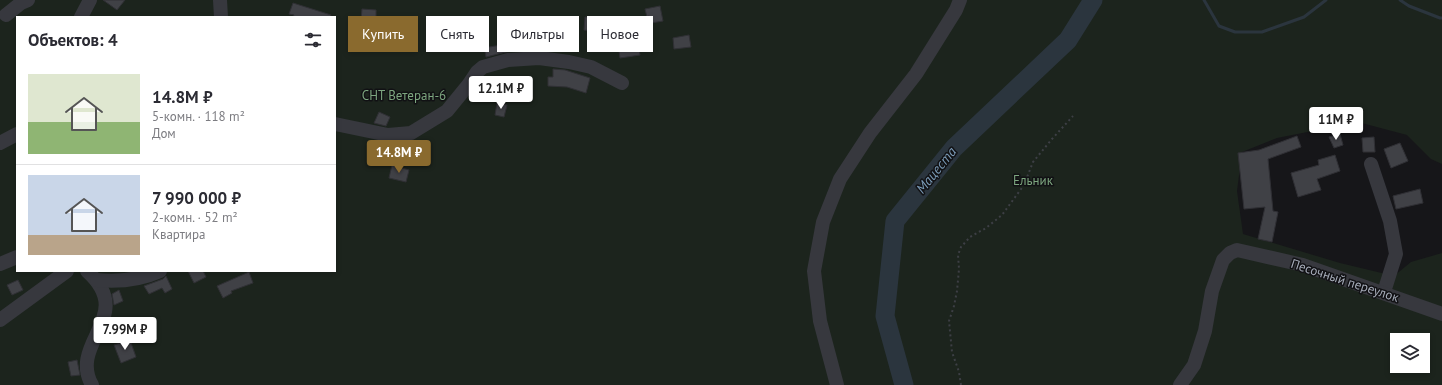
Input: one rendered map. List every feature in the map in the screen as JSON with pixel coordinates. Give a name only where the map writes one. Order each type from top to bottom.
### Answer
[{"type":"street","points":[[6,15],[21,3],[28,0]]},
{"type":"street","points":[[81,16],[88,0]]},
{"type":"street","points":[[220,0],[221,16]]},
{"type":"street","points":[[837,385],[820,321],[814,271],[823,222],[840,179],[870,133],[916,74],[956,10],[960,0]]},
{"type":"street","points":[[336,124],[388,135],[412,133],[447,111],[477,72],[483,67],[508,60],[539,58],[569,62],[591,67],[622,83]]},
{"type":"street","points":[[0,143],[16,135]]},
{"type":"street","points":[[1371,164],[1390,221],[1396,254],[1384,292]]},
{"type":"street","name":"Песочный переулок","points":[[1180,385],[1194,365],[1206,331],[1212,291],[1222,260],[1230,253],[1237,250],[1248,251],[1303,265],[1384,292],[1442,314]]},
{"type":"street","points":[[0,264],[16,257]]},
{"type":"street","points":[[0,320],[66,272]]},
{"type":"street","points":[[92,275],[109,281],[130,280],[157,272]]},
{"type":"street","points":[[92,275],[106,299],[104,319],[87,357],[89,379],[92,385]]},
{"type":"path","points":[[961,385],[959,372],[952,352],[948,321],[954,306],[957,291],[959,268],[958,255],[961,247],[970,237],[986,228],[1002,215],[1024,185],[1033,162],[1073,116]]},
{"type":"green space","points":[[0,0],[1442,0],[1442,164],[1431,159],[1407,135],[1358,122],[1277,138],[1242,152],[1237,191],[1243,234],[1340,263],[1394,276],[1411,262],[1442,253],[1442,385],[0,385]]},
{"type":"building","points":[[103,0],[125,0],[117,10]]},
{"type":"building","points":[[293,3],[331,15],[294,16],[289,14]]},
{"type":"building","points":[[660,6],[663,21],[653,23],[653,16],[647,16],[645,9]]},
{"type":"building","points":[[362,9],[376,10],[376,16],[361,16]]},
{"type":"building","points":[[585,17],[587,17],[587,30],[584,30]]},
{"type":"building","points":[[689,35],[691,47],[674,49],[673,38]]},
{"type":"building","points":[[497,46],[497,52],[506,52],[486,57],[485,52],[489,52],[489,47]]},
{"type":"building","points":[[619,52],[639,52],[640,55],[620,58]]},
{"type":"building","points":[[553,69],[565,70],[590,78],[586,93],[567,87],[548,86],[548,77],[553,77]]},
{"type":"building","points":[[497,103],[507,105],[504,117],[495,115]]},
{"type":"building","points":[[379,112],[390,117],[386,126],[374,123]]},
{"type":"building","points":[[1340,134],[1343,145],[1334,148],[1329,137]]},
{"type":"building","points":[[1297,136],[1301,147],[1268,159],[1273,211],[1278,212],[1272,242],[1258,239],[1265,207],[1244,209],[1238,153],[1259,150]]},
{"type":"building","points":[[1374,137],[1375,152],[1363,152],[1362,138]]},
{"type":"building","points":[[1400,143],[1408,161],[1391,168],[1384,149]]},
{"type":"building","points":[[1335,155],[1340,171],[1317,179],[1321,190],[1298,197],[1291,173],[1319,165],[1318,160]]},
{"type":"building","points":[[392,165],[409,170],[406,182],[389,178]]},
{"type":"building","points":[[1420,189],[1423,203],[1396,209],[1393,196]]},
{"type":"building","points":[[188,272],[204,272],[206,277],[194,283]]},
{"type":"building","points":[[249,272],[253,283],[231,291],[232,293],[223,298],[217,286]]},
{"type":"building","points":[[166,276],[172,289],[165,293],[162,288],[149,294],[144,286],[163,279]]},
{"type":"building","points":[[18,280],[23,290],[12,295],[7,285]]},
{"type":"building","points":[[119,290],[123,301],[114,305],[112,294]]},
{"type":"building","points":[[130,340],[136,357],[121,363],[114,345]]},
{"type":"building","points":[[77,360],[80,375],[71,376],[68,362]]},
{"type":"waterway","name":"Мацеста","points":[[904,385],[885,316],[895,221],[954,148],[1068,40],[1093,0]]},
{"type":"waterway","points":[[1204,0],[1219,26],[1235,32],[1262,32],[1304,17],[1326,0]]},
{"type":"waterway","points":[[1400,0],[1409,6],[1442,18]]},
{"type":"park label","name":"СНТ Ветеран-6","points":[[404,95]]},
{"type":"park label","name":"Ельник","points":[[1033,180]]}]
